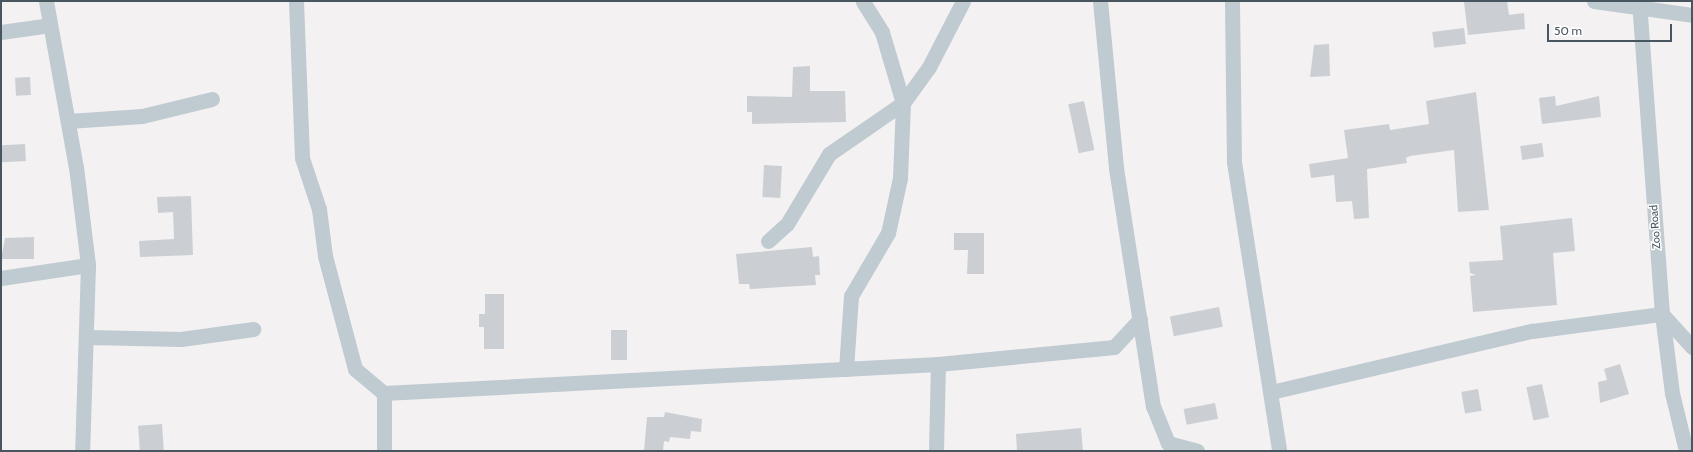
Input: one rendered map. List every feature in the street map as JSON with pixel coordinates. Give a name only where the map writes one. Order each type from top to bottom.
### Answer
[{"type":"street","points":[[46,1],[68,121],[88,265],[88,336],[82,451]]},
{"type":"street","points":[[296,1],[302,158],[319,209],[326,263],[355,369],[384,393],[938,364],[1114,347],[1140,319]]},
{"type":"street","points":[[846,369],[851,296],[888,233],[900,178],[903,103],[882,32],[863,1]]},
{"type":"street","points":[[768,241],[787,224],[829,154],[903,103],[929,67],[962,1]]},
{"type":"street","points":[[1100,1],[1116,168],[1153,406],[1168,443],[1197,451]]},
{"type":"street","points":[[1232,1],[1234,162],[1279,451]]},
{"type":"street","points":[[1594,1],[1639,5],[1692,15]]},
{"type":"street","name":"Zoo Road","points":[[1639,5],[1662,314],[1672,393],[1686,451]]},
{"type":"street","points":[[1,32],[50,25]]},
{"type":"street","points":[[68,121],[142,116],[212,99]]},
{"type":"street","points":[[1,278],[88,265]]},
{"type":"street","points":[[1271,392],[1532,331],[1662,314],[1692,347]]},
{"type":"street","points":[[88,336],[181,338],[253,329]]},
{"type":"street","points":[[936,451],[938,364]]},
{"type":"street","points":[[384,393],[384,451]]},
{"type":"building","points":[[1507,1],[1509,15],[1524,13],[1525,29],[1468,35],[1464,2]]},
{"type":"building","points":[[1464,28],[1466,44],[1434,48],[1432,32]]},
{"type":"building","points":[[1329,44],[1330,76],[1310,77],[1314,45]]},
{"type":"building","points":[[810,66],[810,91],[845,91],[846,122],[752,124],[752,112],[747,112],[747,96],[792,97],[793,67]]},
{"type":"building","points":[[30,77],[31,95],[16,96],[15,78]]},
{"type":"building","points":[[1476,92],[1489,210],[1458,212],[1454,150],[1410,156],[1406,158],[1407,163],[1367,169],[1369,218],[1354,219],[1352,201],[1336,202],[1334,175],[1311,178],[1309,164],[1348,158],[1344,130],[1389,124],[1390,130],[1429,124],[1426,101]]},
{"type":"building","points":[[1555,96],[1556,106],[1599,96],[1601,117],[1542,124],[1539,98]]},
{"type":"building","points":[[1084,101],[1094,150],[1079,153],[1068,104]]},
{"type":"building","points":[[1542,143],[1544,157],[1522,160],[1520,146]]},
{"type":"building","points":[[25,144],[26,161],[2,162],[1,145]]},
{"type":"building","points":[[764,165],[782,166],[780,198],[762,197]]},
{"type":"building","points":[[191,196],[193,255],[140,257],[139,241],[174,239],[173,212],[158,213],[157,197]]},
{"type":"building","points":[[1572,218],[1575,251],[1553,253],[1557,305],[1473,312],[1470,276],[1476,275],[1470,273],[1469,262],[1503,260],[1500,226]]},
{"type":"building","points":[[954,233],[984,233],[984,274],[967,274],[968,250],[954,250]]},
{"type":"building","points":[[34,237],[34,259],[1,259],[5,238]]},
{"type":"building","points":[[812,247],[813,257],[819,256],[820,275],[815,275],[816,285],[750,289],[749,284],[739,284],[736,254]]},
{"type":"building","points":[[485,294],[504,294],[504,349],[484,349],[484,327],[479,327],[479,314],[485,314]]},
{"type":"building","points":[[1219,307],[1223,327],[1174,336],[1170,317]]},
{"type":"building","points":[[611,330],[627,330],[627,360],[611,360]]},
{"type":"building","points":[[1620,364],[1629,394],[1600,403],[1598,382],[1607,380],[1604,369]]},
{"type":"building","points":[[1542,384],[1549,417],[1533,421],[1526,387]]},
{"type":"building","points":[[1478,389],[1482,411],[1465,414],[1461,392]]},
{"type":"building","points":[[1215,403],[1218,419],[1187,425],[1184,409]]},
{"type":"building","points":[[665,412],[702,419],[701,432],[691,431],[690,439],[670,437],[669,442],[664,441],[663,451],[644,451],[647,417],[664,417]]},
{"type":"building","points":[[162,424],[164,451],[140,451],[138,426]]},
{"type":"building","points":[[1081,428],[1083,451],[1017,451],[1016,434]]}]
